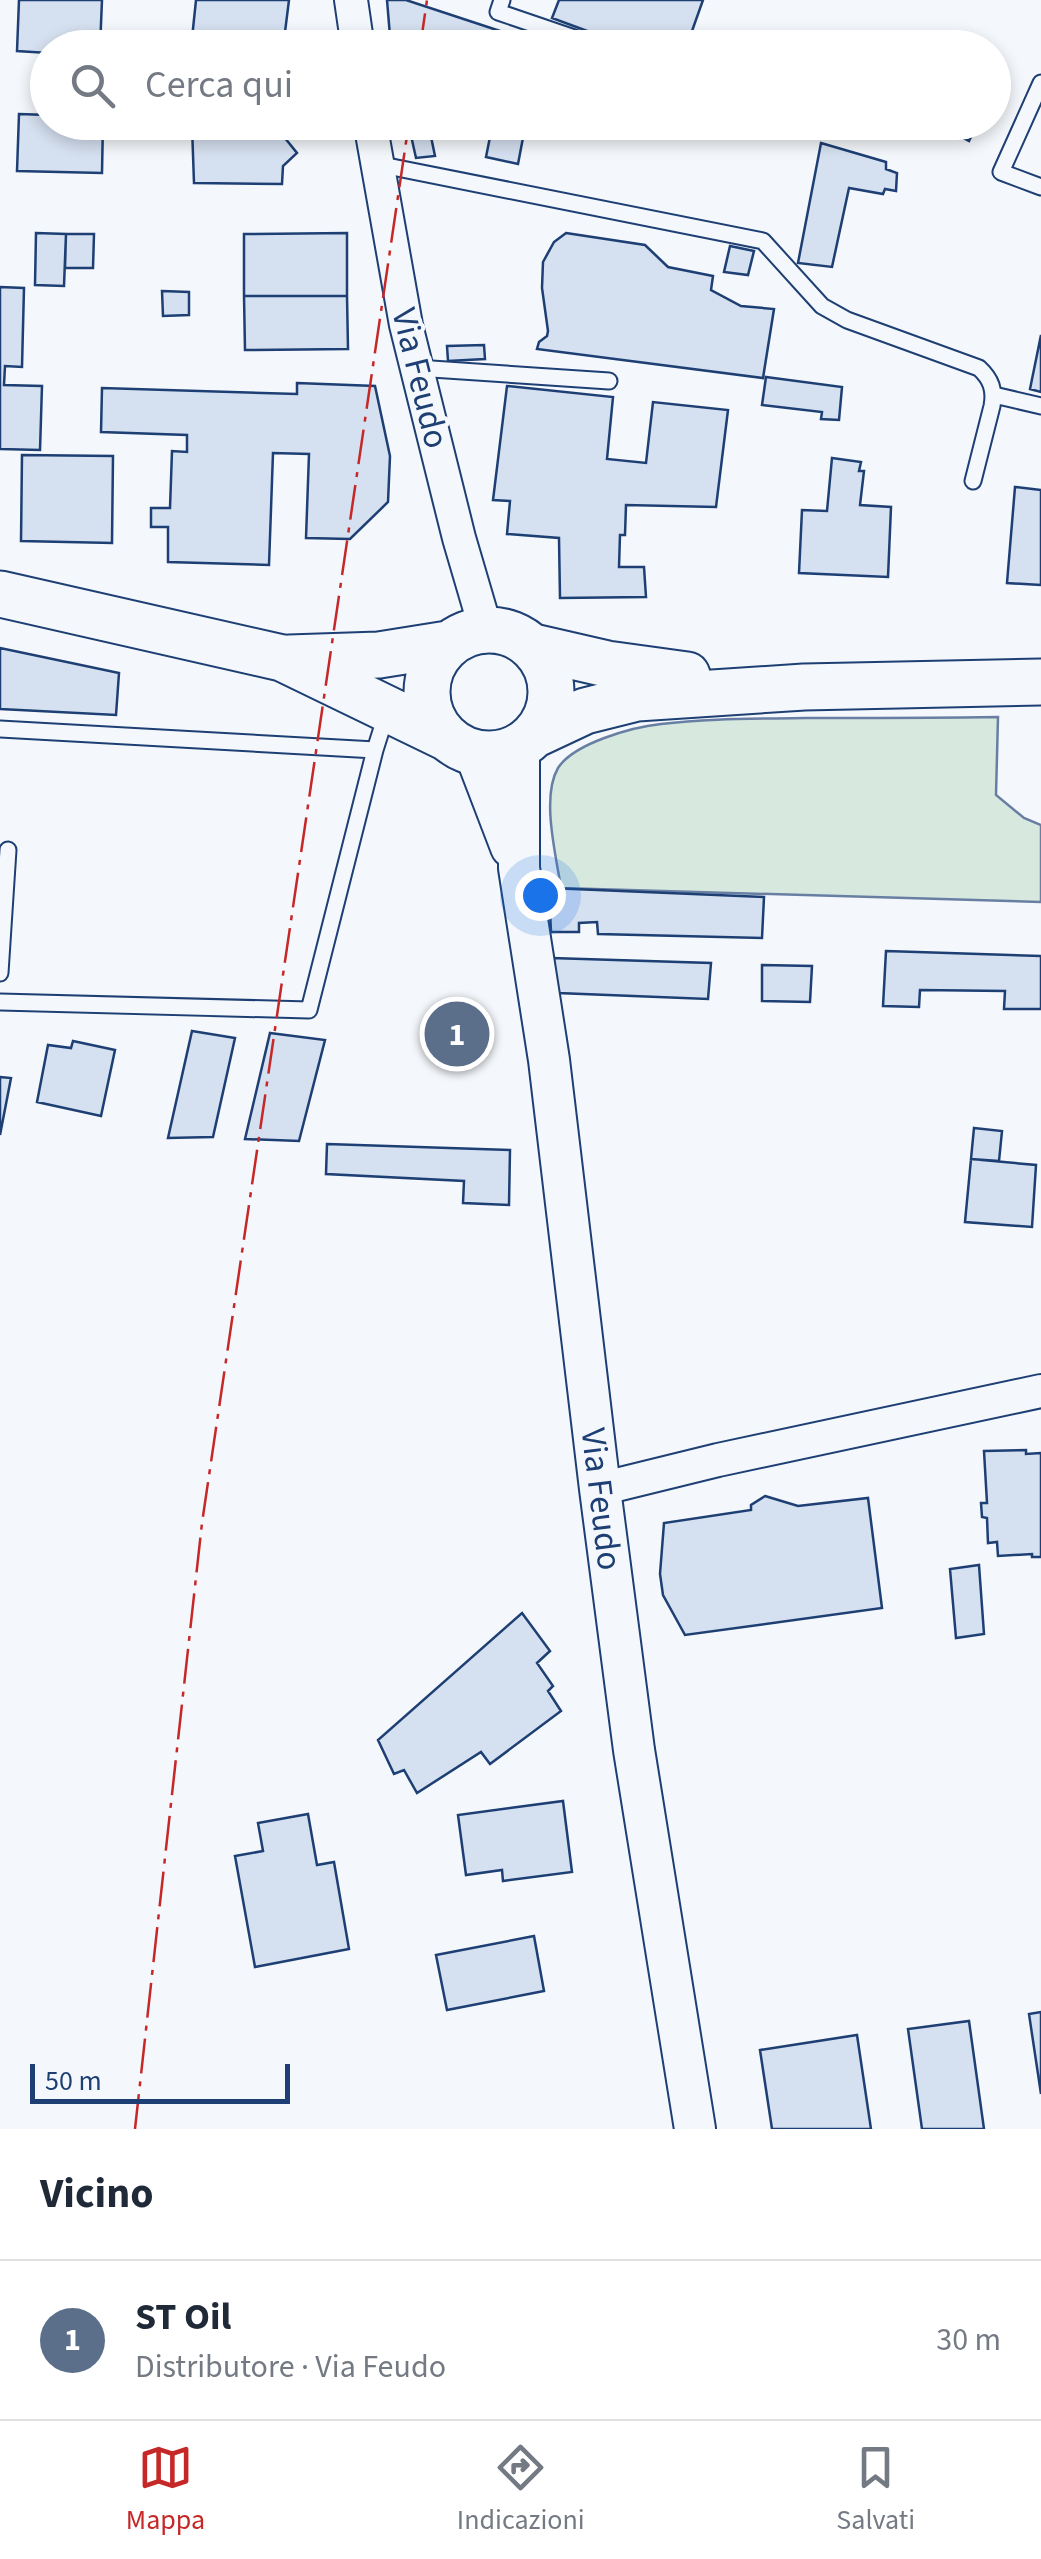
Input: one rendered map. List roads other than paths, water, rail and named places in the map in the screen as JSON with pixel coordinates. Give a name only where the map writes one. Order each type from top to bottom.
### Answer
[{"type":"main road","points":[[0,594],[282,658],[379,655],[503,631],[519,636],[533,647],[551,680],[547,718],[528,740]]},
{"type":"main road","points":[[460,745],[432,720],[428,680],[435,660],[467,637]]},
{"type":"main road","points":[[533,647],[607,664],[804,687]]},
{"type":"main road","points":[[282,658],[382,729],[490,755],[586,712],[637,698],[804,687],[1041,682]]},
{"type":"street","points":[[351,0],[355,30]]},
{"type":"street","name":"Via Feudo","points":[[373,140],[406,325],[459,538],[467,637]]},
{"type":"street","name":"Via Feudo","points":[[528,740],[520,868],[549,1060],[634,1750],[695,2129]]},
{"type":"street","name":"Via Feudo","points":[[460,745],[520,868]]},
{"type":"street","points":[[600,1489],[1041,1392]]},
{"type":"lane","points":[[502,0],[498,12],[551,30]]},
{"type":"lane","points":[[1041,83],[1001,172],[1041,187]]},
{"type":"lane","points":[[377,164],[763,240],[822,306],[847,320],[979,368],[989,377],[994,395],[972,481]]},
{"type":"lane","points":[[417,368],[608,381]]},
{"type":"lane","points":[[994,395],[1041,406]]},
{"type":"lane","points":[[0,729],[382,729],[309,1010],[0,1002]]},
{"type":"lane","points":[[0,974],[8,850]]},
{"type":"place","name":"ST Oil","points":[[457,1034]]}]
